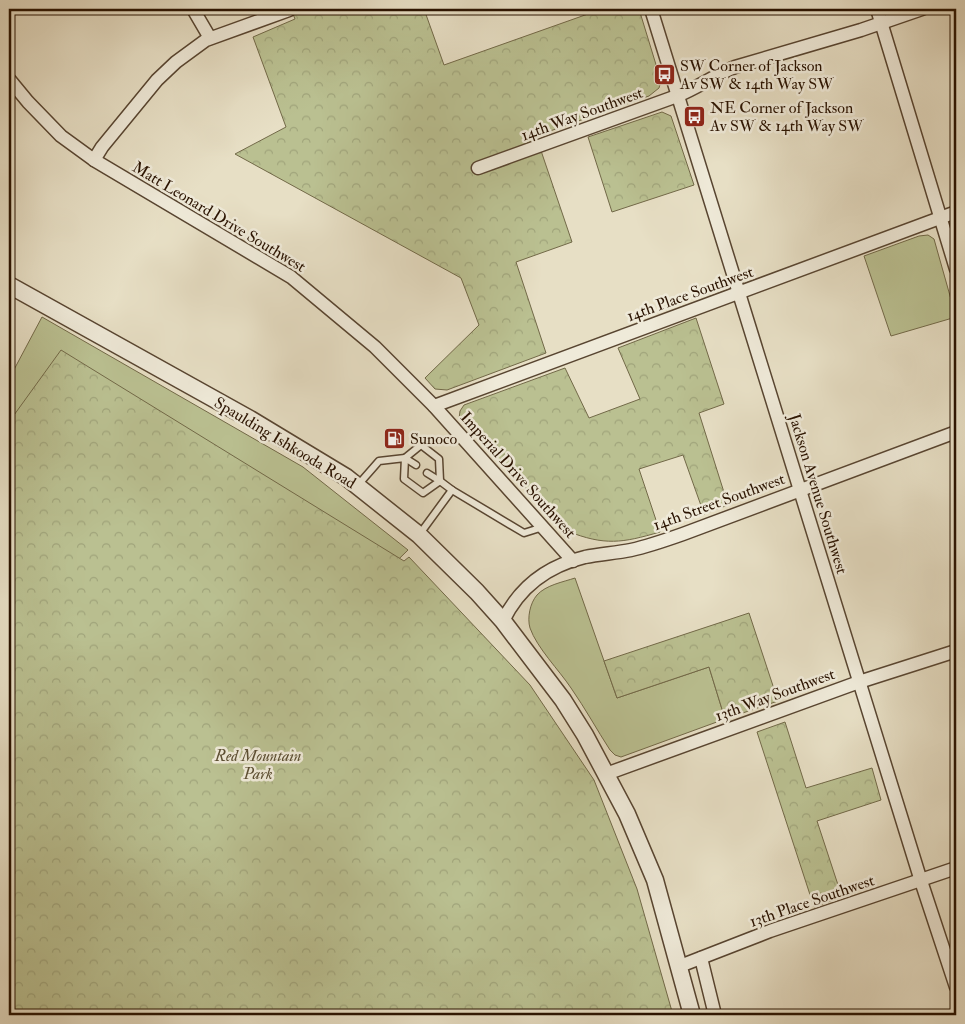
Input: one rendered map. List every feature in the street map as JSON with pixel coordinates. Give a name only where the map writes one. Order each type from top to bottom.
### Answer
[{"type":"street","points":[[193,9],[210,38]]},
{"type":"street","name":"Jackson Avenue Southwest","points":[[651,9],[921,881],[956,987]]},
{"type":"street","points":[[877,9],[956,269]]},
{"type":"street","name":"14th Way Southwest","points":[[478,168],[677,96],[700,86],[718,74],[734,67],[922,9]]},
{"type":"street","points":[[94,160],[102,147],[157,80],[176,62],[210,38],[289,10]]},
{"type":"street","name":"Matt Leonard Drive Southwest","points":[[9,78],[28,102],[61,136],[94,160],[291,277],[375,347],[434,406]]},
{"type":"street","name":"14th Place Southwest","points":[[434,406],[956,212]]},
{"type":"street","name":"Spaulding Ishkooda Road","points":[[9,286],[250,419],[346,477],[419,535],[466,580],[503,621],[563,700],[585,735],[627,814],[654,880],[680,966],[692,1015]]},
{"type":"street","name":"Imperial Drive Southwest","points":[[434,406],[574,561],[549,571],[522,591],[503,621]]},
{"type":"street","name":"14th Street Southwest","points":[[574,561],[645,546],[956,432]]},
{"type":"street","name":"13th Way Southwest","points":[[606,774],[859,682],[956,651]]},
{"type":"street","name":"13th Place Southwest","points":[[680,966],[770,931],[956,868]]},
{"type":"street","points":[[701,958],[715,1015]]},
{"type":"lane","points":[[357,486],[379,461],[405,458],[421,445],[439,459],[440,481]]},
{"type":"lane","points":[[405,458],[416,465]]},
{"type":"lane","points":[[405,458],[404,479],[424,493],[440,481]]},
{"type":"lane","points":[[427,473],[524,533],[543,527]]},
{"type":"lane","points":[[419,535],[452,490]]},
{"type":"green space","points":[[291,9],[424,9],[444,65],[602,9],[639,9],[661,81],[659,88],[649,96],[536,136],[572,242],[516,262],[546,353],[447,390],[435,389],[425,378],[479,325],[461,278],[235,154],[286,127],[253,37],[295,19]]},
{"type":"green space","points":[[662,112],[671,116],[694,185],[612,212],[588,137]]},
{"type":"green space","points":[[928,235],[934,239],[956,317],[891,336],[864,256],[919,236]]},
{"type":"green space","points":[[42,317],[303,467],[408,550],[365,592],[231,531],[9,415],[9,379]]},
{"type":"green space","points":[[696,318],[724,404],[699,413],[728,505],[704,514],[683,455],[639,469],[660,532],[635,539],[614,541],[603,541],[580,536],[567,531],[459,419],[460,411],[464,405],[565,368],[589,418],[640,399],[618,348]]},
{"type":"green space","name":"Red Mountain Park","points":[[61,350],[404,561],[409,557],[530,685],[594,780],[637,889],[673,1015],[9,1015],[9,422]]},
{"type":"green space","points":[[575,578],[617,698],[709,667],[725,719],[621,757],[615,755],[571,688],[533,636],[530,628],[530,611],[537,595],[550,586]]},
{"type":"green space","points":[[749,613],[778,701],[725,719],[709,667],[617,698],[604,661]]},
{"type":"green space","points":[[785,722],[806,788],[872,768],[881,800],[817,821],[842,897],[814,907],[757,732]]},
{"type":"place","name":"SW Corner of Jackson Av SW & 14th Way SW","points":[[664,75]]},
{"type":"place","name":"NE Corner of Jackson Av SW & 14th Way SW","points":[[694,117]]},
{"type":"place","name":"Sunoco","points":[[394,439]]}]
